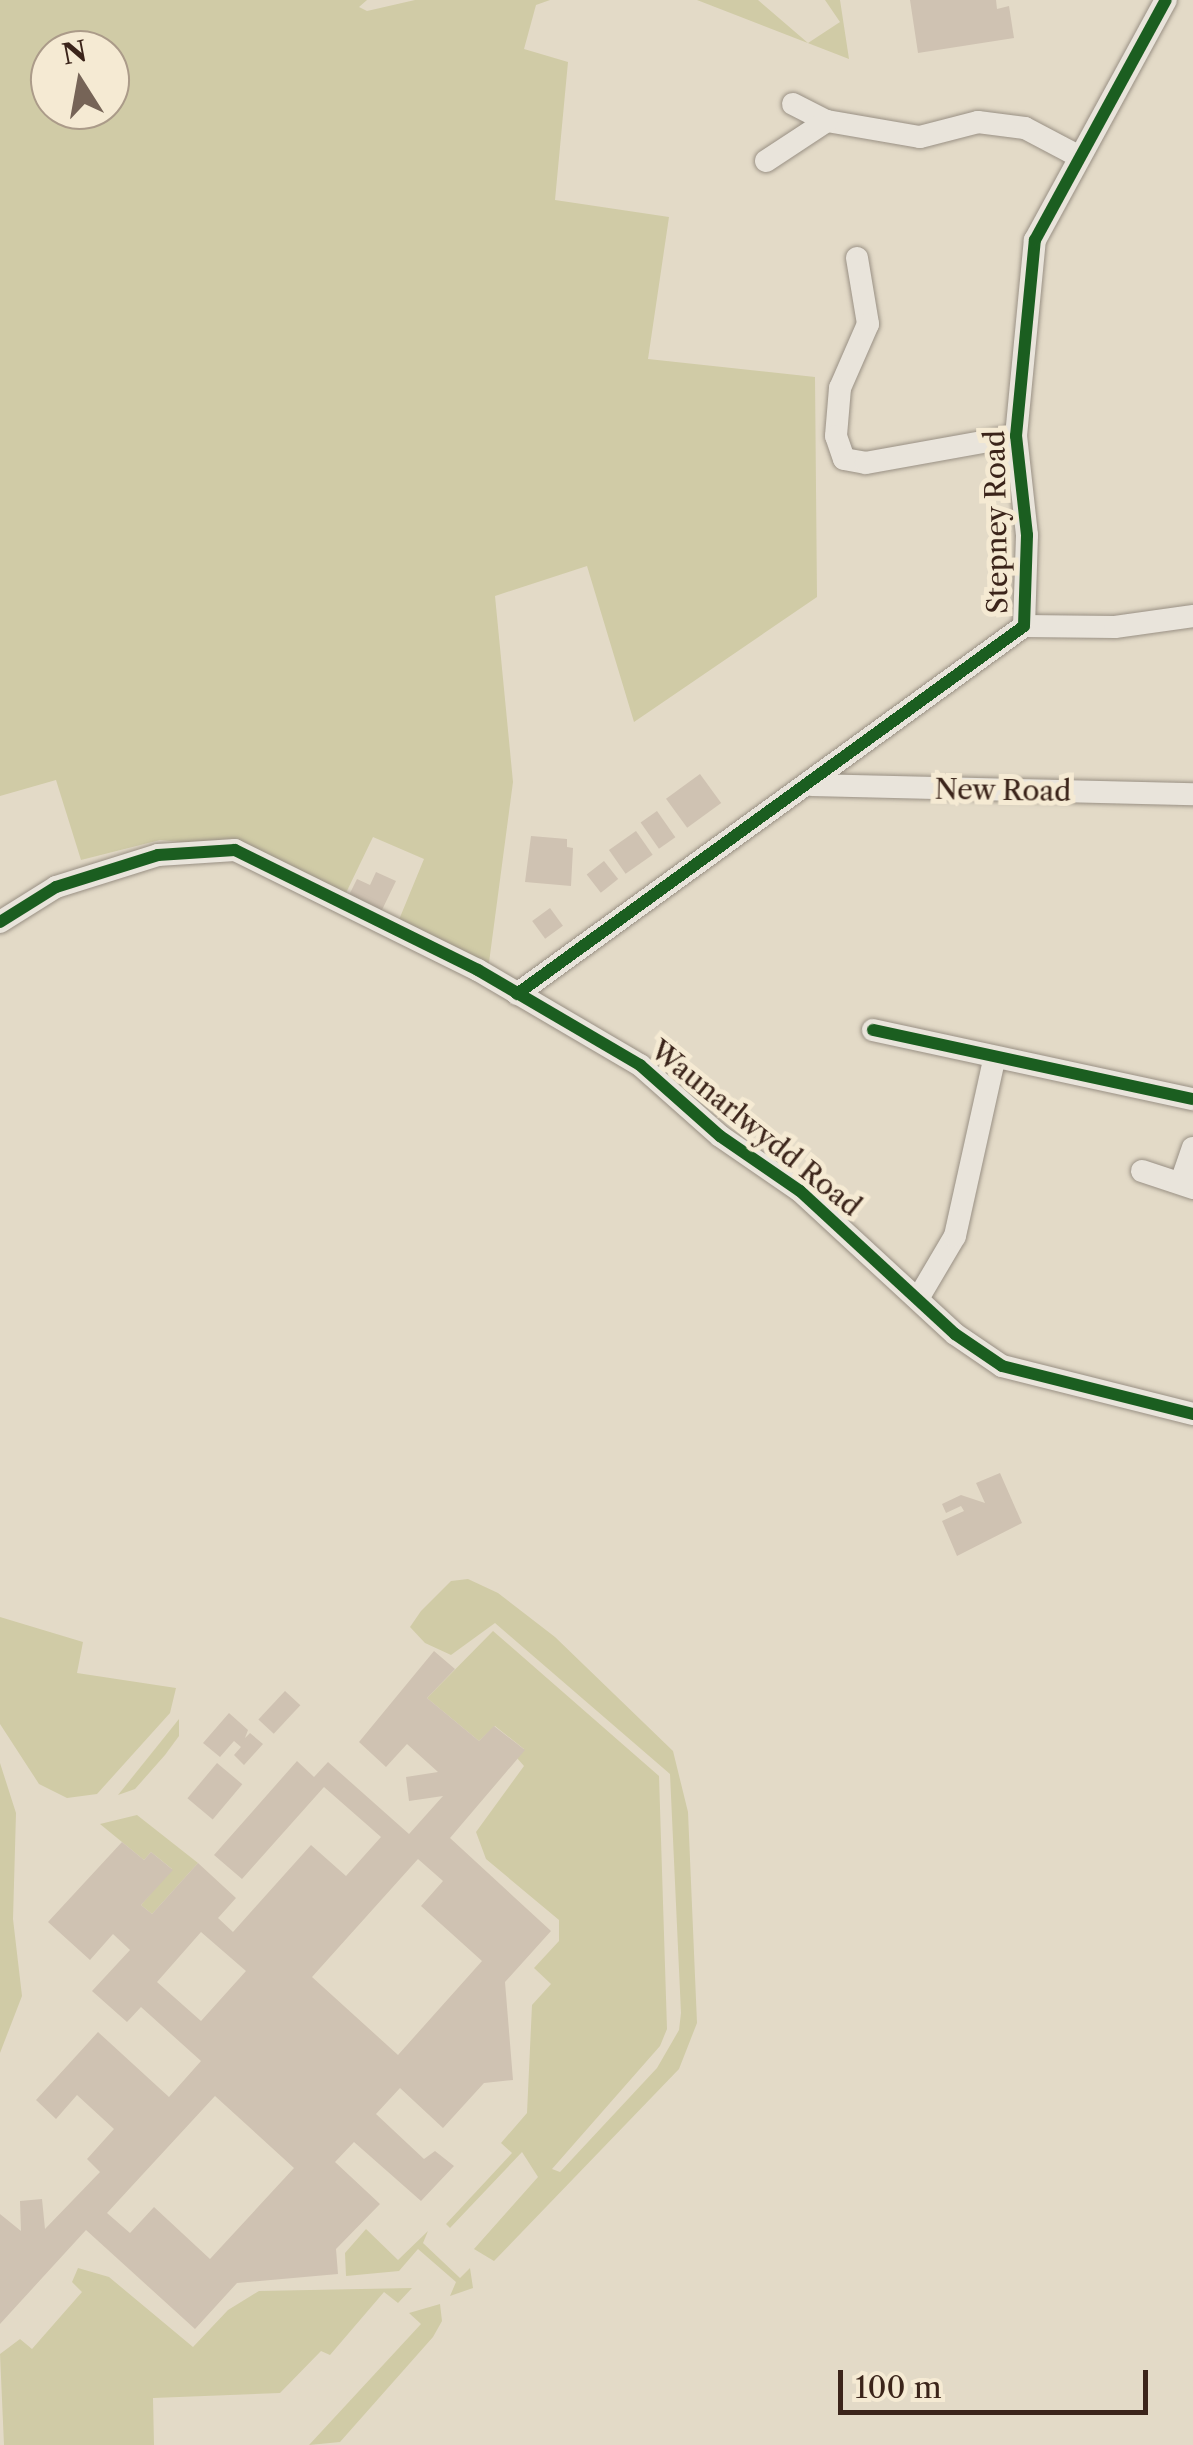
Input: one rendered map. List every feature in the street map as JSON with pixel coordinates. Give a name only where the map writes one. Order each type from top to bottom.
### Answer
[{"type":"street","name":"Stepney Road","points":[[517,994],[812,785],[1024,626],[1027,535],[1016,436],[1036,240],[1078,156],[1165,3]]},
{"type":"street","points":[[793,104],[827,121],[920,138],[978,122],[1025,128],[1078,156]]},
{"type":"street","points":[[766,161],[827,121]]},
{"type":"street","points":[[857,258],[868,324],[840,388],[836,436],[844,459],[866,463],[1016,436]]},
{"type":"street","points":[[1024,626],[1115,627],[1193,616]]},
{"type":"street","name":"New Road","points":[[812,785],[1193,794]]},
{"type":"street","name":"Waunarlwydd Road","points":[[0,922],[56,887],[158,855],[235,850],[517,994],[640,1064],[720,1136],[800,1190],[955,1334],[1002,1366],[1193,1414]]},
{"type":"street","points":[[873,1030],[994,1060],[1193,1099]]},
{"type":"street","points":[[919,1297],[955,1236],[994,1060]]},
{"type":"street","points":[[1142,1172],[1187,1185],[1193,1148]]},
{"type":"shaded area","points":[[0,0],[367,0],[359,7],[367,11],[415,0],[550,0],[536,5],[524,49],[568,62],[555,200],[669,217],[648,359],[815,377],[817,597],[634,722],[587,566],[495,596],[513,782],[488,970],[396,927],[424,859],[373,837],[344,897],[236,847],[160,840],[81,860],[56,780],[0,796]]},
{"type":"shaded area","points":[[697,0],[758,0],[808,43],[840,22],[825,0],[840,0],[849,59]]},
{"type":"shaded area","points":[[468,1579],[498,1593],[555,1637],[673,1751],[688,1812],[697,2023],[679,2069],[494,2261],[474,2249],[538,2177],[522,2152],[450,2228],[446,2224],[512,2153],[501,2143],[527,2113],[532,2005],[551,1984],[534,1968],[559,1941],[559,1920],[486,1859],[476,1832],[524,1766],[517,1758],[524,1749],[495,1726],[479,1741],[427,1698],[493,1631],[659,1776],[667,2029],[660,2046],[552,2169],[560,2172],[657,2068],[679,2030],[681,2013],[670,1774],[495,1623],[451,1655],[425,1643],[410,1627],[451,1581]]},
{"type":"shaded area","points":[[0,1617],[83,1642],[77,1673],[176,1688],[170,1713],[97,1794],[67,1798],[39,1784],[0,1724]]},
{"type":"shaded area","points":[[179,1719],[179,1736],[165,1755],[135,1789],[118,1795]]},
{"type":"shaded area","points":[[0,1763],[16,1813],[13,1919],[22,1996],[0,2053]]},
{"type":"shaded area","points":[[137,1815],[198,1863],[152,1914],[141,1905],[172,1869],[151,1852],[144,1860],[100,1824]]},
{"type":"shaded area","points":[[366,2229],[398,2260],[428,2231],[423,2243],[460,2278],[470,2268],[473,2288],[450,2296],[456,2282],[418,2249],[399,2271],[346,2276],[345,2253]]},
{"type":"shaded area","points":[[78,2268],[109,2277],[193,2347],[228,2310],[259,2291],[412,2288],[398,2303],[384,2292],[330,2355],[321,2351],[280,2393],[153,2398],[154,2445],[4,2445],[0,2354],[20,2339],[32,2349],[82,2292],[72,2282]]},
{"type":"shaded area","points":[[440,2304],[442,2321],[433,2337],[340,2442],[309,2445],[421,2324],[409,2313]]},
{"type":"building","points":[[910,0],[996,0],[997,9],[1009,6],[1014,38],[918,53]]},
{"type":"building","points":[[700,774],[721,803],[687,828],[666,799]]},
{"type":"building","points":[[657,811],[675,837],[659,849],[641,822]]},
{"type":"building","points":[[636,831],[653,855],[626,874],[609,850]]},
{"type":"building","points":[[531,836],[567,839],[567,847],[573,848],[571,886],[525,882]]},
{"type":"building","points":[[604,861],[618,879],[601,893],[587,875]]},
{"type":"building","points":[[376,872],[396,881],[381,912],[348,897],[357,879],[370,885]]},
{"type":"building","points":[[550,908],[563,926],[545,939],[532,921]]},
{"type":"building","points":[[1000,1473],[1022,1523],[957,1556],[942,1521],[964,1511],[961,1506],[946,1513],[942,1504],[961,1495],[985,1503],[976,1483]]},
{"type":"building","points":[[434,1651],[455,1669],[427,1698],[479,1741],[494,1726],[525,1750],[450,1838],[551,1931],[505,1982],[513,2080],[484,2083],[443,2128],[400,2088],[376,2114],[424,2159],[435,2151],[454,2166],[421,2201],[354,2142],[335,2162],[380,2204],[336,2249],[338,2274],[237,2283],[195,2329],[86,2230],[0,2324],[0,2214],[21,2231],[20,2201],[42,2199],[45,2229],[100,2172],[87,2159],[114,2129],[77,2095],[56,2119],[36,2100],[98,2032],[169,2097],[201,2061],[141,2007],[127,2022],[92,1991],[130,1950],[113,1934],[90,1960],[48,1922],[122,1842],[144,1860],[151,1852],[173,1870],[141,1905],[152,1914],[198,1863],[236,1898],[218,1918],[233,1932],[311,1845],[346,1876],[381,1837],[324,1787],[242,1879],[214,1855],[297,1761],[314,1777],[328,1762],[409,1834],[443,1796],[409,1801],[406,1777],[438,1772],[407,1744],[386,1767],[359,1742]],"holes":[[[418,1859],[443,1881],[421,1906],[482,1961],[398,2055],[312,1977]],[[201,1932],[246,1971],[201,2021],[157,1982]],[[215,2096],[294,2168],[210,2259],[154,2207],[130,2233],[107,2213]]]},
{"type":"building","points":[[285,1691],[300,1705],[274,1734],[258,1720]]},
{"type":"building","points":[[229,1713],[248,1730],[245,1738],[250,1733],[263,1744],[244,1765],[234,1755],[241,1747],[234,1741],[220,1757],[203,1743]]},
{"type":"building","points":[[217,1763],[242,1784],[213,1819],[187,1798]]},
{"type":"cycle path","points":[[517,994],[1024,626],[1027,535],[1016,436],[1035,240],[1166,0]]},
{"type":"cycle path","points":[[0,922],[56,887],[158,855],[235,850],[478,970],[640,1065],[720,1136],[800,1191],[955,1334],[1002,1366],[1193,1414]]},
{"type":"cycle path","points":[[873,1030],[1193,1099]]}]
